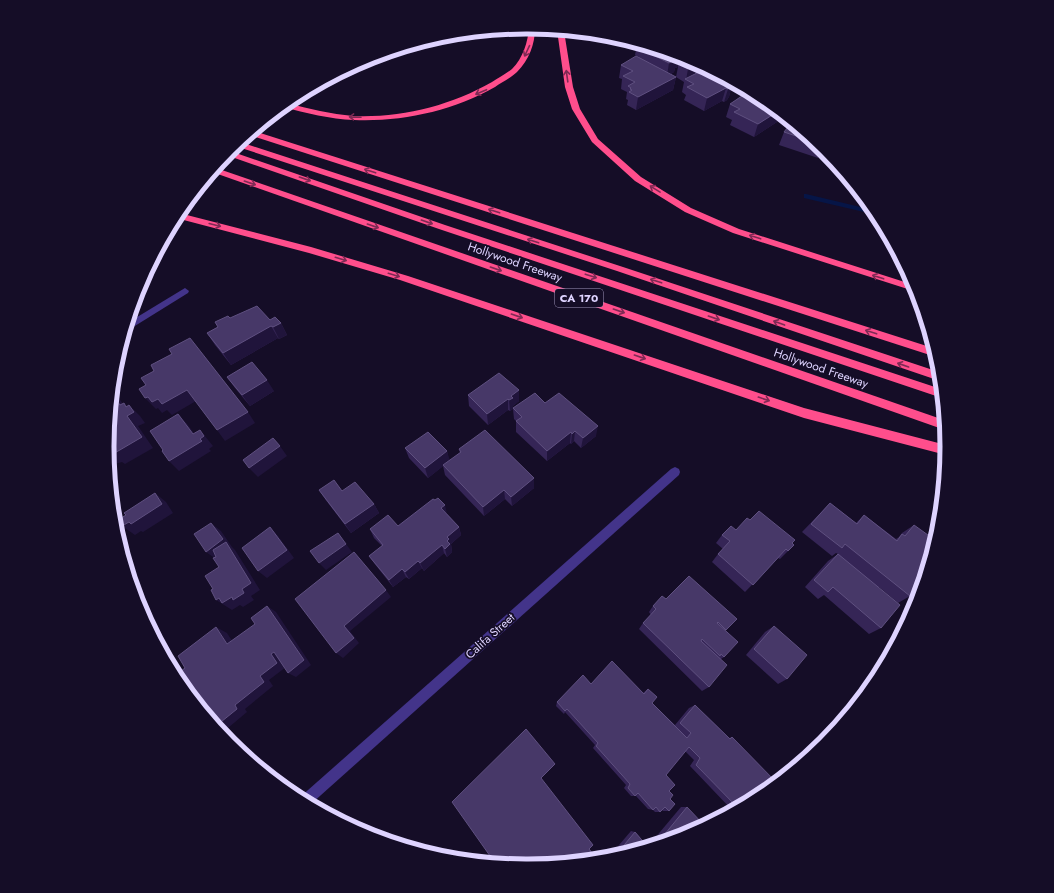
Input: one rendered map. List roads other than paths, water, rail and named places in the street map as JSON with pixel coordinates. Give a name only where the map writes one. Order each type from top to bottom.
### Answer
[{"type":"highway","points":[[293,107],[318,113],[354,118],[403,116],[448,105],[485,90],[514,71],[525,56],[532,34]]},
{"type":"highway","points":[[561,36],[569,87],[576,109],[595,140],[638,179],[688,210],[736,230],[907,286]]},
{"type":"highway","points":[[258,134],[928,351]]},
{"type":"highway","points":[[244,146],[933,375]]},
{"type":"highway","points":[[235,155],[442,227],[936,392]]},
{"type":"highway","name":"Hollywood Freeway","points":[[220,172],[939,422]]},
{"type":"highway","points":[[184,217],[311,250],[397,276],[804,413],[940,448]]},
{"type":"street","points":[[134,323],[185,291]]},
{"type":"street","name":"Califa Street","points":[[309,796],[675,472]]},
{"type":"waterway","points":[[806,196],[865,211]]}]
